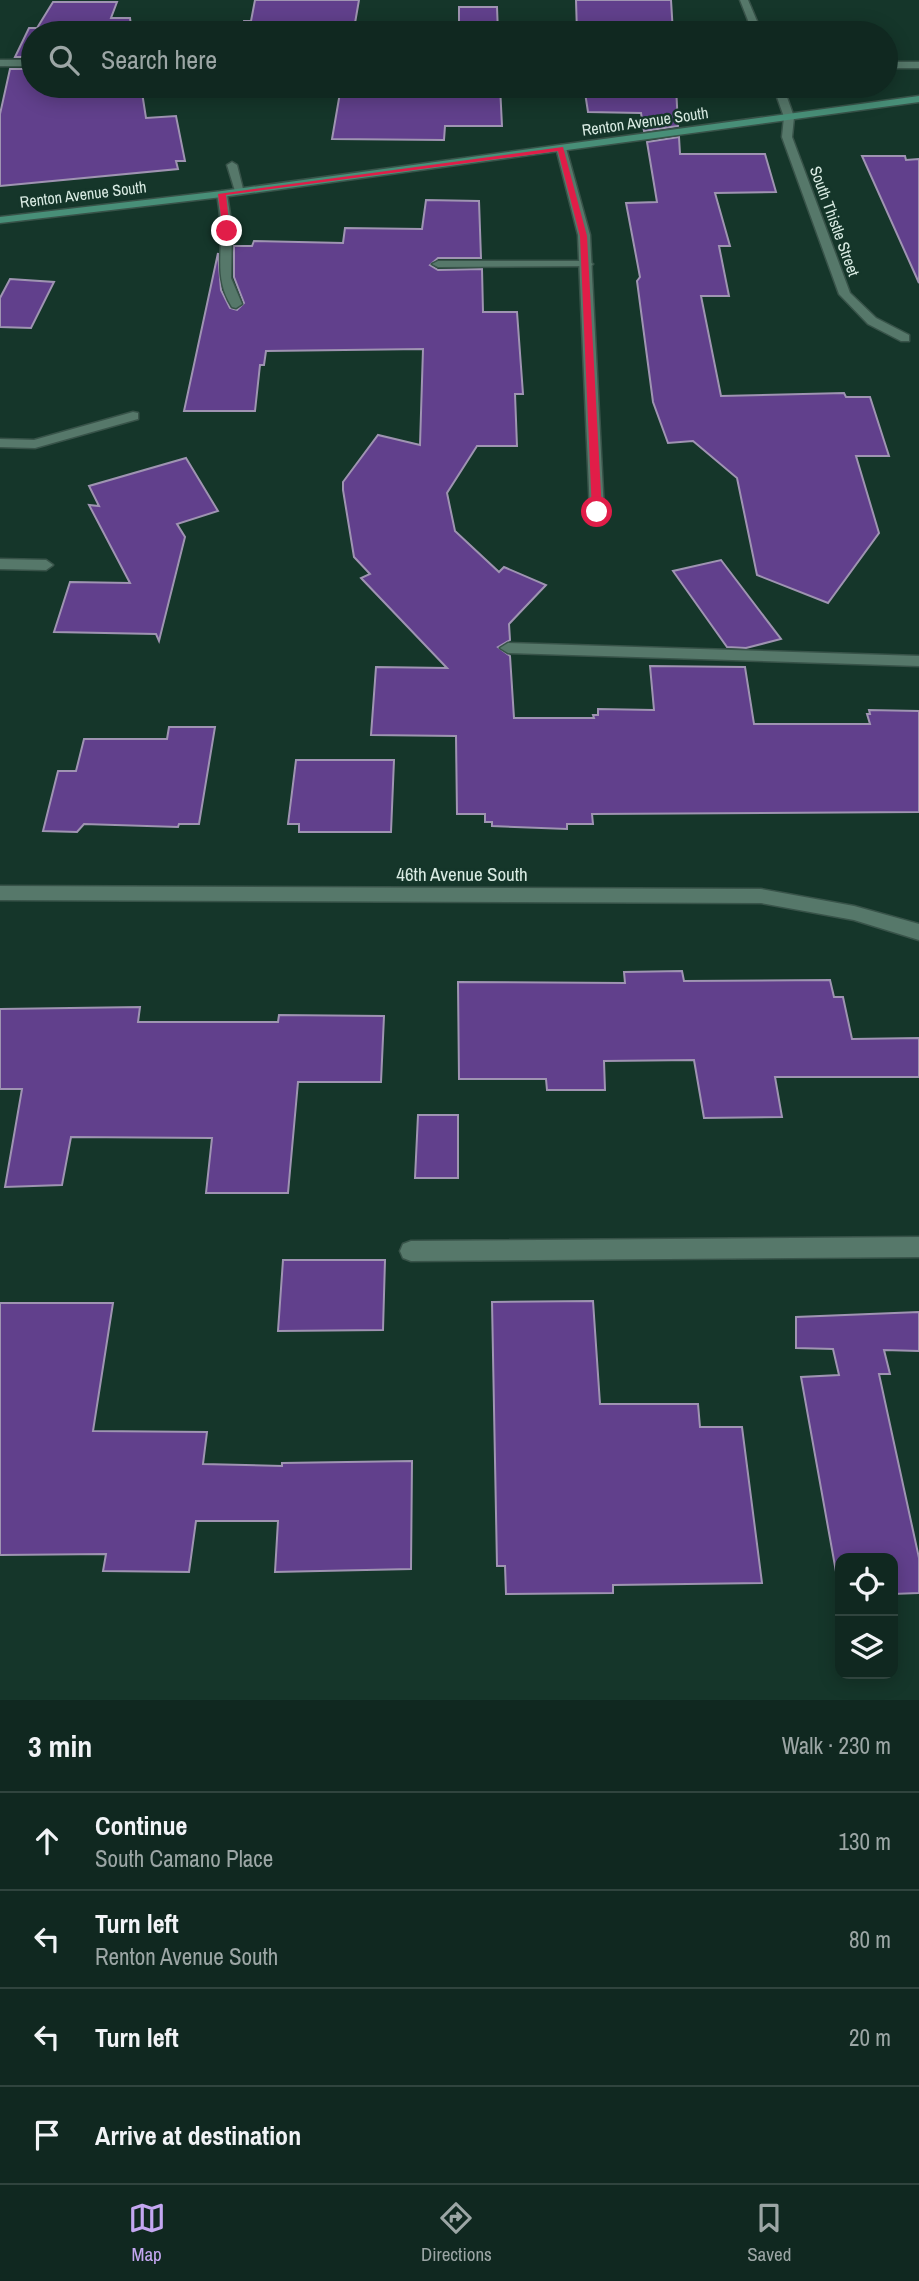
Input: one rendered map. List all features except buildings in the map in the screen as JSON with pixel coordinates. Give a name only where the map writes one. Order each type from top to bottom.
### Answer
[{"type":"main road","name":"Renton Avenue South","points":[[0,220],[222,194],[919,99]]},
{"type":"street","points":[[744,0],[753,21]]},
{"type":"street","points":[[0,63],[21,63]]},
{"type":"street","points":[[898,65],[919,65]]},
{"type":"street","name":"South Thistle Street","points":[[782,98],[789,117],[787,137],[845,294],[872,321],[905,338]]},
{"type":"street","points":[[561,148],[584,236],[597,512]]},
{"type":"street","points":[[232,165],[240,191]]},
{"type":"street","points":[[222,194],[227,231],[223,266],[226,284],[236,304]]},
{"type":"street","points":[[438,264],[586,264]]},
{"type":"street","points":[[0,443],[35,444],[133,416]]},
{"type":"street","points":[[0,564],[46,565]]},
{"type":"street","points":[[508,648],[919,661]]},
{"type":"street","name":"46th Avenue South","points":[[0,893],[761,896],[854,913],[919,932]]},
{"type":"street","points":[[411,1251],[919,1247]]},
{"type":"route","points":[[227,231],[222,194],[561,148],[584,236],[597,512]]}]
